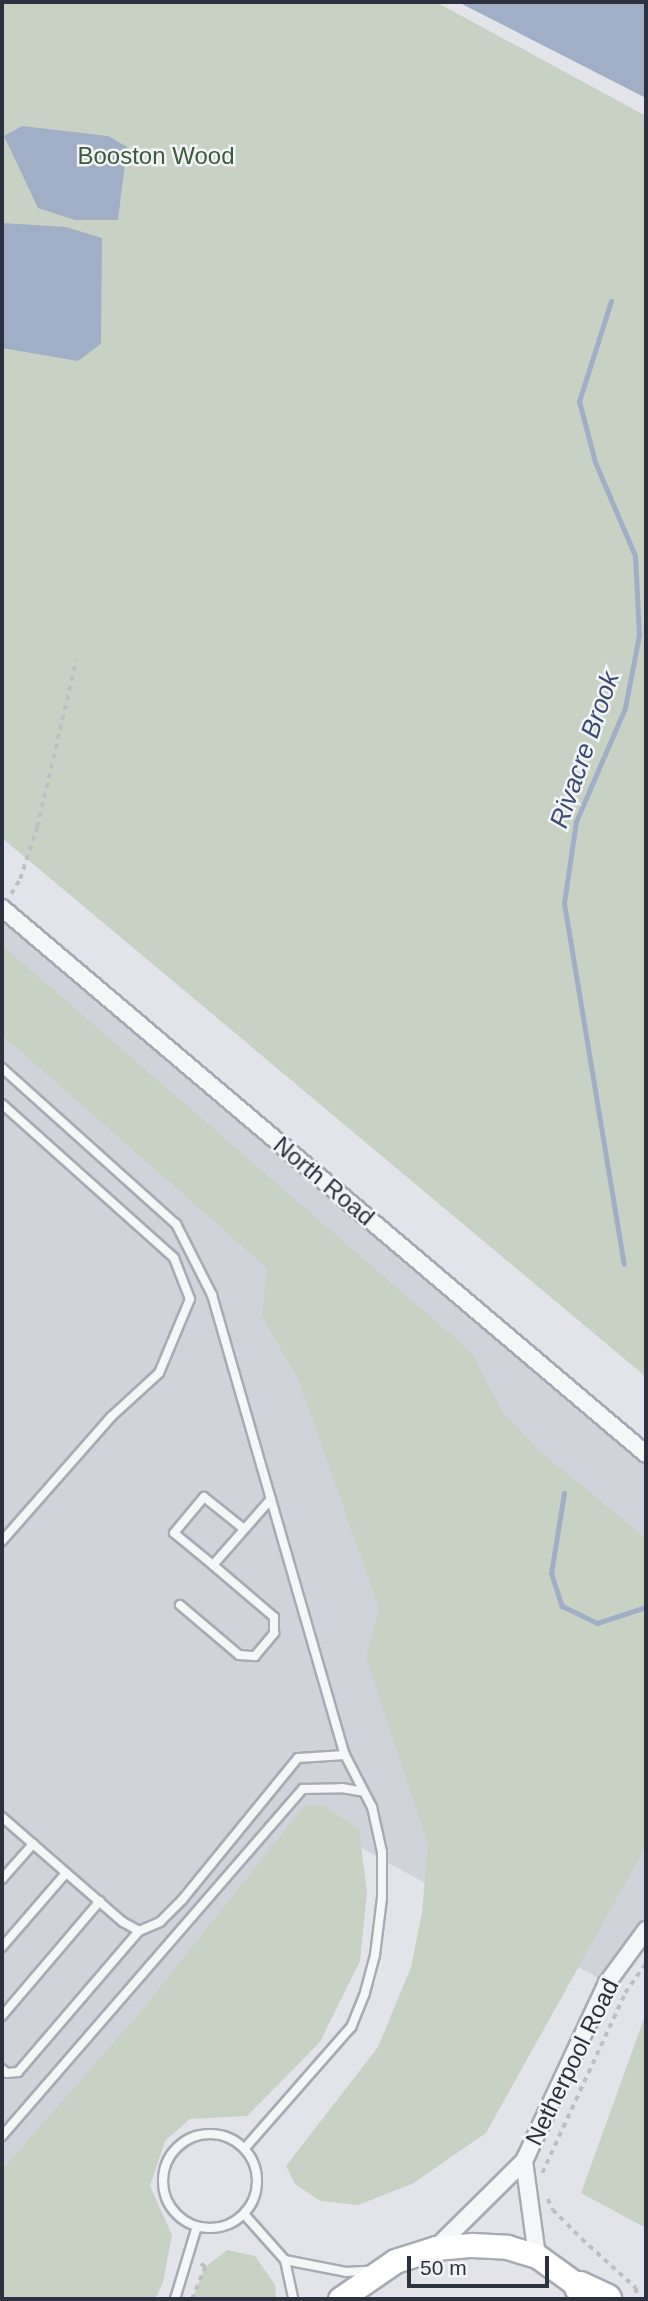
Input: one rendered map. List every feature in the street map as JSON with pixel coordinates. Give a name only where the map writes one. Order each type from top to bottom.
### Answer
[{"type":"main road","points":[[340,2299],[378,2270],[395,2261],[436,2248],[507,2247],[537,2256],[591,2295]]},
{"type":"street","name":"North Road","points":[[2,908],[646,1454]]},
{"type":"street","name":"Netherpool Road","points":[[436,2248],[524,2161],[607,1983],[646,1930]]},
{"type":"street","name":"Netherpool Road","points":[[524,2161],[537,2256]]},
{"type":"lane","points":[[2,1068],[176,1224],[212,1295],[345,1755],[372,1807],[382,1852],[382,1898],[375,1955],[365,1993],[351,2027],[245,2148]]},
{"type":"lane","points":[[2,1104],[174,1258],[190,1299],[159,1373],[111,1417],[2,1541]]},
{"type":"lane","points":[[180,1605],[239,1655],[255,1656],[274,1633],[274,1617],[174,1533],[204,1497],[244,1528]]},
{"type":"lane","points":[[213,1565],[271,1499]]},
{"type":"lane","points":[[2,2069],[6,2073],[18,2072],[139,1931],[160,1922],[181,1900],[298,1758],[345,1755]]},
{"type":"lane","points":[[2,2136],[303,1790],[342,1788],[365,1792]]},
{"type":"lane","points":[[2,1817],[66,1873],[139,1931]]},
{"type":"lane","points":[[2,1879],[33,1844]]},
{"type":"lane","points":[[2,1947],[66,1873]]},
{"type":"lane","points":[[2,2016],[100,1901]]},
{"type":"lane","points":[[202,2134],[225,2136],[245,2148],[257,2174],[253,2203],[244,2214],[222,2226],[197,2226],[177,2214],[164,2194],[164,2171],[174,2149],[202,2134]]},
{"type":"lane","points":[[244,2214],[285,2260],[293,2299]]},
{"type":"lane","points":[[176,2299],[197,2226]]},
{"type":"lane","points":[[285,2260],[346,2272],[378,2270]]},
{"type":"path","points":[[2,908],[20,879],[37,827],[76,661]]},
{"type":"path","points":[[539,2179],[625,1993],[646,1963]]},
{"type":"path","points":[[544,2190],[553,2210],[636,2288],[638,2299]]},
{"type":"shaded area","points":[[2,908],[646,1460],[646,1922],[607,1983],[307,1818],[2,2174]]},
{"type":"green space","name":"Booston Wood","points":[[2,2],[436,2],[646,116],[646,1377],[2,838]]},
{"type":"green space","points":[[2,945],[471,1352],[503,1413],[543,1454],[646,1538],[646,1846],[486,2133],[412,2184],[358,2205],[320,2201],[295,2184],[286,2166],[378,2047],[411,1967],[422,1912],[428,1844],[366,1657],[379,1608],[299,1381],[262,1316],[267,1268],[2,1035]]},
{"type":"green space","points":[[304,1806],[325,1806],[359,1829],[367,1893],[360,1961],[320,2042],[247,2116],[190,2119],[165,2141],[150,2186],[172,2235],[163,2282],[155,2299],[2,2299],[2,2170],[143,2009]]},
{"type":"green space","points":[[646,2013],[646,2228],[581,2193]]},
{"type":"green space","points":[[227,2250],[255,2256],[275,2285],[276,2299],[192,2299],[205,2267]]},
{"type":"water","points":[[458,2],[646,2],[646,98]]},
{"type":"water","points":[[22,126],[108,136],[127,147],[118,220],[75,220],[38,208],[4,136]]},
{"type":"water","points":[[2,223],[66,227],[102,238],[101,344],[78,361],[2,348]]},
{"type":"waterway","name":"Rivacre Brook","points":[[611,301],[579,401],[595,462],[635,556],[639,635],[625,708],[576,821],[564,903],[624,1264]]},
{"type":"waterway","points":[[564,1493],[551,1573],[562,1606],[597,1623],[646,1607]]}]
